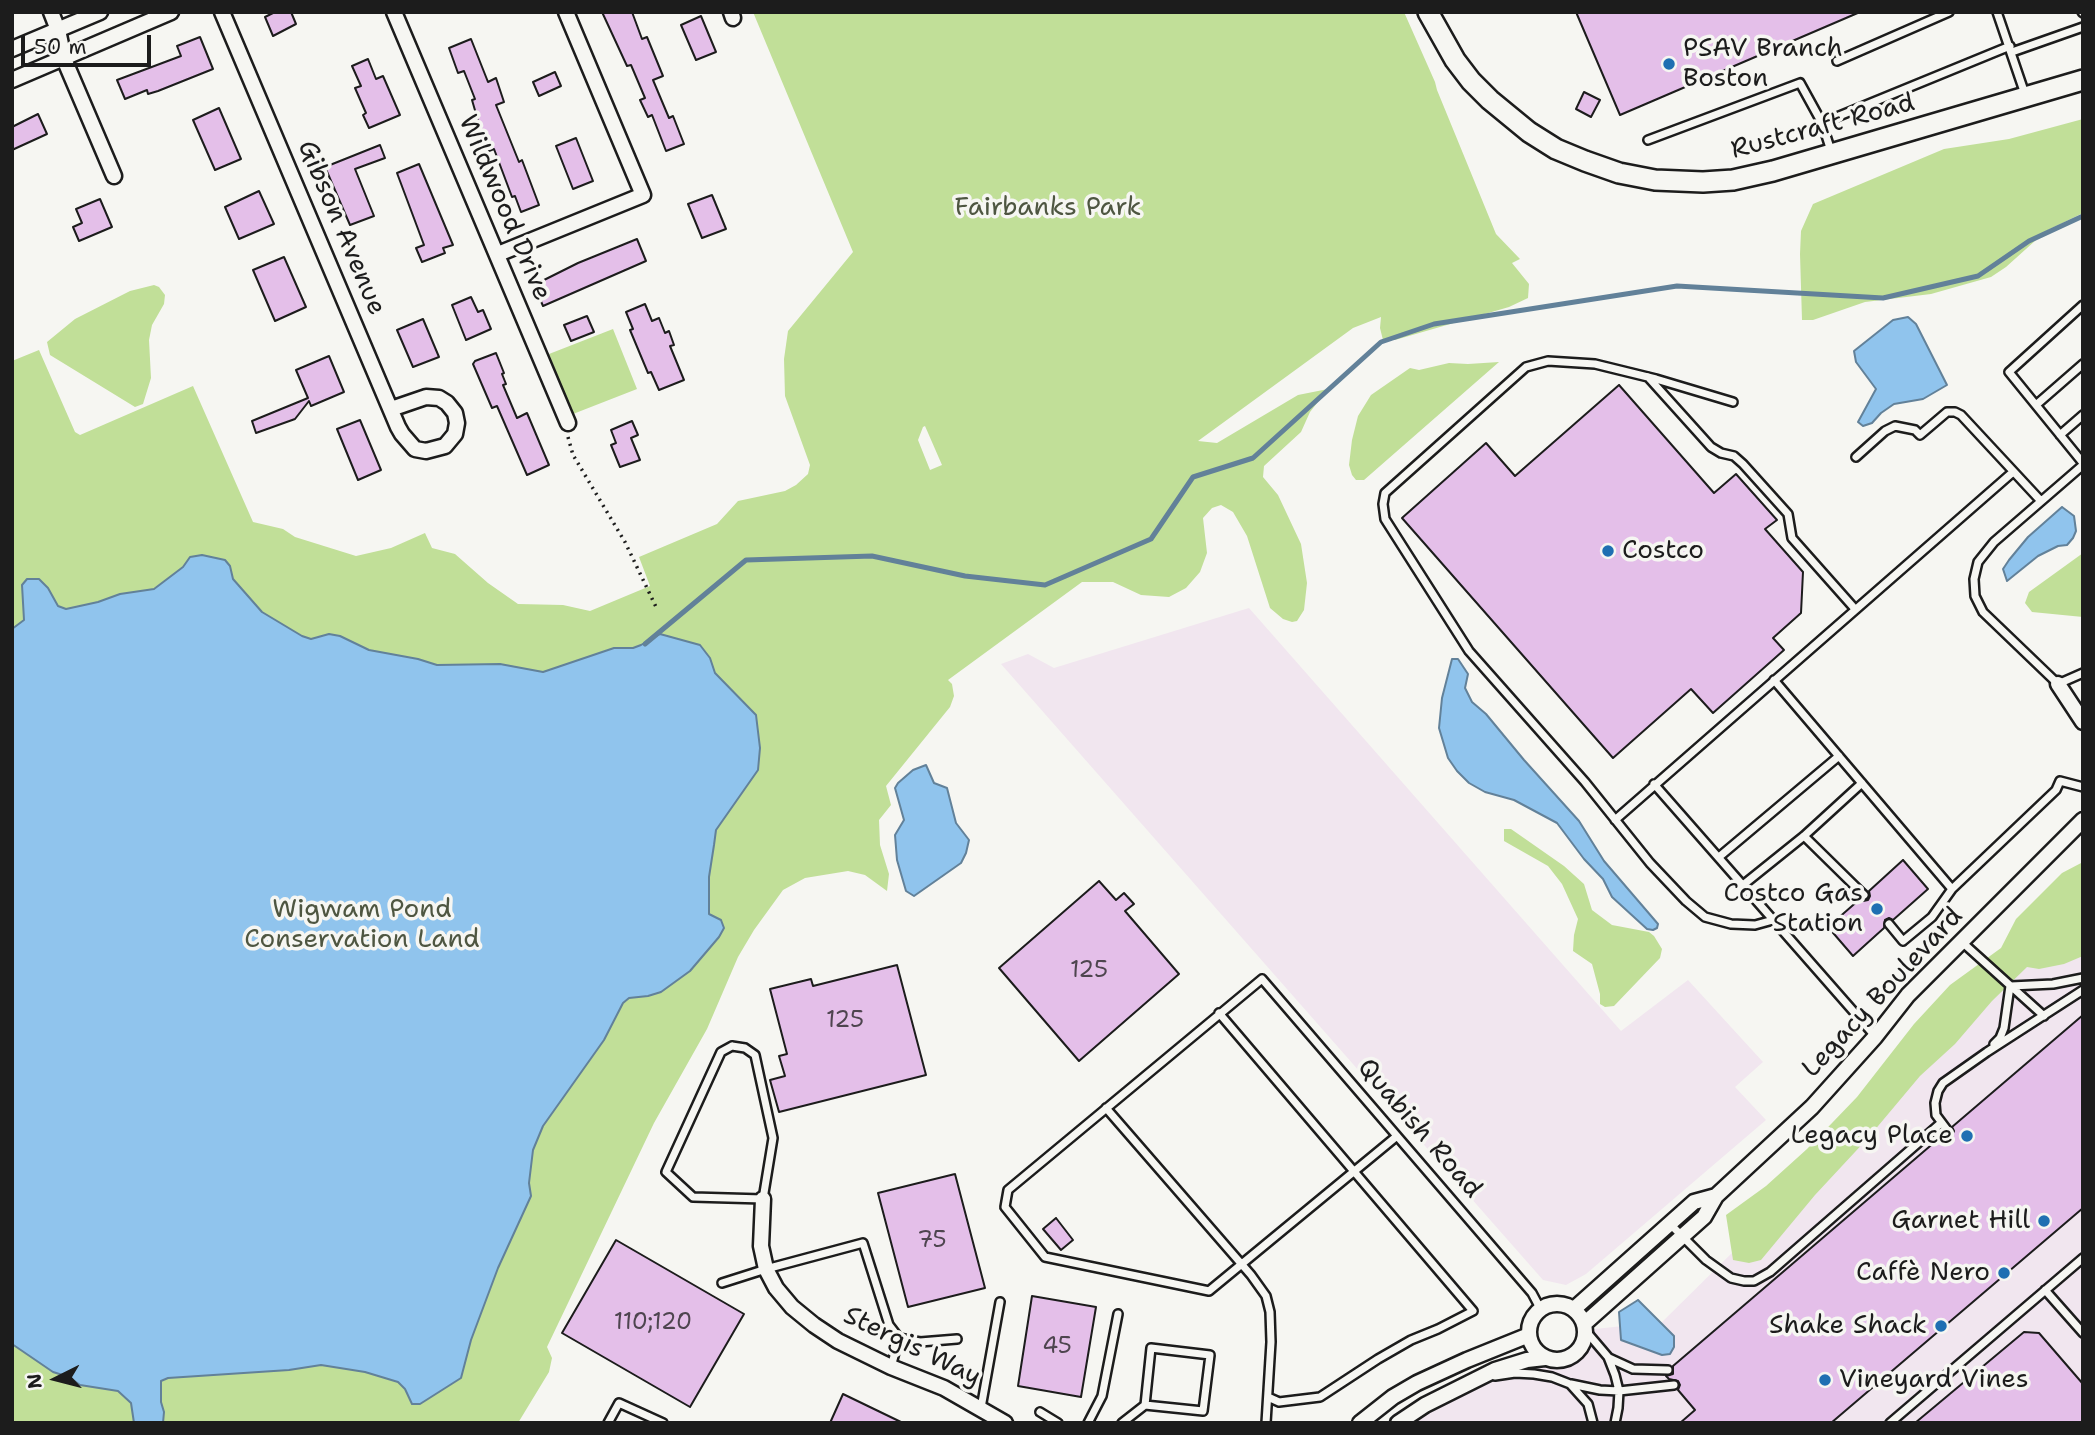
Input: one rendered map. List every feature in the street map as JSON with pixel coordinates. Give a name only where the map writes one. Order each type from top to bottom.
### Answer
[{"type":"main road","name":"Rustcraft Road","points":[[1428,12],[1455,60],[1490,100],[1538,138],[1556,149],[1596,165],[1637,177],[1678,182],[1733,180],[1773,171],[2083,80]]},
{"type":"street","points":[[51,12],[64,59],[114,176]]},
{"type":"street","points":[[12,49],[100,12]]},
{"type":"street","points":[[12,80],[171,12]]},
{"type":"street","name":"Gibson Avenue","points":[[222,12],[391,409],[406,441],[415,449],[426,451],[445,446],[454,434],[456,418],[450,405],[439,398],[430,396],[391,409]]},
{"type":"street","name":"Wildwood Drive","points":[[394,12],[568,423]]},
{"type":"street","points":[[498,254],[643,195],[566,12]]},
{"type":"street","points":[[2058,684],[2083,722]]},
{"type":"street","name":"Legacy Boulevard","points":[[1585,1327],[1704,1217],[1716,1196],[1812,1107],[1875,1037],[1908,995],[2083,820]]},
{"type":"street","name":"Legacy Boulevard","points":[[1574,1309],[1694,1202],[1716,1196]]},
{"type":"street","name":"Stergis Way","points":[[763,1199],[761,1246],[766,1269],[776,1288],[792,1307],[838,1341],[891,1367],[944,1388],[1004,1423]]},
{"type":"street","points":[[1557,1303],[1574,1309],[1585,1327],[1581,1346],[1573,1355],[1557,1360],[1545,1357],[1534,1349],[1529,1335],[1531,1320],[1541,1308],[1557,1303]]},
{"type":"street","points":[[1360,1423],[1393,1397],[1417,1383],[1529,1335]]},
{"type":"street","points":[[1398,1423],[1425,1405],[1470,1382],[1509,1365],[1545,1357]]},
{"type":"lane","points":[[1837,61],[1949,12]]},
{"type":"lane","points":[[1997,12],[2026,97]]},
{"type":"lane","points":[[1822,123],[2011,49],[2083,27]]},
{"type":"lane","points":[[1648,140],[1800,83],[1822,123],[1832,155]]},
{"type":"lane","points":[[2083,305],[2009,372],[2083,464],[1982,554],[1975,570],[1974,587],[1983,611],[2058,684],[2083,673]]},
{"type":"lane","points":[[1733,402],[1595,364],[1548,361],[1526,367],[1385,494],[1383,504],[1385,519],[1469,651],[1585,782],[1650,863],[1704,917],[1731,924],[1755,925],[1773,920]]},
{"type":"lane","points":[[2036,405],[2083,364]]},
{"type":"lane","points":[[1648,377],[1711,447],[1734,456],[1788,514],[1792,538],[1854,609]]},
{"type":"lane","points":[[1857,457],[1885,431],[1895,426],[1915,430],[1920,435],[1947,412],[1955,412],[1961,415],[2040,500]]},
{"type":"lane","points":[[2060,435],[2083,415]]},
{"type":"lane","points":[[1615,820],[2013,472]]},
{"type":"lane","points":[[1774,680],[1952,889]]},
{"type":"lane","points":[[1719,857],[1839,756]]},
{"type":"lane","points":[[1889,923],[1903,941],[1932,917],[1952,889],[2056,790],[2060,781],[2083,788]]},
{"type":"lane","points":[[1743,885],[1804,836],[1862,783]]},
{"type":"lane","points":[[1654,784],[1875,1037]]},
{"type":"lane","points":[[1804,836],[1864,895]]},
{"type":"lane","points":[[1962,942],[2044,1016]]},
{"type":"lane","points":[[2010,986],[2044,985],[2083,978]]},
{"type":"lane","name":"Quabish Road","points":[[1219,1013],[1262,979],[1532,1293],[1541,1308]]},
{"type":"lane","points":[[1987,1052],[2002,1033],[2010,986]]},
{"type":"lane","points":[[1948,1131],[1936,1115],[1935,1103],[1938,1091],[1953,1075],[2083,990]]},
{"type":"lane","points":[[1268,1397],[1279,1402],[1320,1397],[1400,1347],[1473,1311],[1354,1172],[1219,1013],[1008,1190],[1005,1206],[1045,1258],[1209,1291],[1354,1172],[1397,1136]]},
{"type":"lane","points":[[732,1046],[745,1048],[755,1055],[773,1138],[763,1199],[693,1197],[666,1172],[721,1052],[732,1046]]},
{"type":"lane","points":[[1106,1108],[1242,1264],[1266,1296],[1270,1312],[1271,1342],[1266,1423]]},
{"type":"lane","points":[[1670,1224],[1706,1260],[1731,1278],[1744,1281],[1762,1278],[1941,1124]]},
{"type":"lane","points":[[722,1283],[863,1244],[889,1325],[899,1338],[920,1342],[957,1339]]},
{"type":"lane","points":[[1891,1423],[2083,1258]]},
{"type":"lane","points":[[2045,1290],[2083,1333]]},
{"type":"lane","points":[[981,1409],[1000,1302]]},
{"type":"lane","points":[[1088,1423],[1102,1396],[1118,1314]]},
{"type":"lane","points":[[1585,1327],[1608,1357],[1615,1375],[1619,1391],[1615,1423]]},
{"type":"lane","points":[[891,1367],[899,1338]]},
{"type":"lane","points":[[1122,1423],[1145,1405],[1203,1411],[1210,1355],[1151,1348],[1145,1405]]},
{"type":"lane","points":[[1608,1357],[1633,1369],[1668,1370]]},
{"type":"lane","points":[[1470,1382],[1515,1373],[1552,1377],[1600,1390],[1619,1391],[1674,1385]]},
{"type":"lane","points":[[1570,1384],[1588,1404],[1593,1423]]},
{"type":"lane","points":[[608,1423],[619,1403],[663,1423]]},
{"type":"lane","points":[[1040,1412],[1058,1423]]},
{"type":"path","points":[[568,423],[568,440],[573,455],[625,542],[657,609]]},
{"type":"shaded area","points":[[1249,608],[1621,1031],[1688,980],[1763,1062],[1735,1087],[1766,1120],[1586,1274],[1566,1285],[1543,1280],[1001,664],[1028,654],[1054,668]]},
{"type":"shaded area","name":"Legacy Place","points":[[2083,933],[2083,1423],[1398,1423],[1425,1405],[1545,1358],[1569,1358],[1581,1346],[1585,1330],[1662,1322],[2040,949]]},
{"type":"green space","name":"Wigwam Pond Conservation Land","points":[[753,12],[1404,12],[1496,234],[1520,259],[1512,263],[1529,284],[1528,298],[1509,307],[1395,340],[1383,340],[1381,317],[1353,328],[1198,441],[1217,443],[1298,395],[1328,389],[1310,412],[1301,432],[1264,466],[1263,477],[1278,495],[1301,544],[1307,583],[1304,610],[1297,621],[1283,619],[1270,608],[1247,536],[1233,512],[1221,505],[1212,508],[1203,518],[1207,553],[1200,572],[1186,588],[1169,597],[1141,595],[1113,582],[1082,582],[948,680],[952,684],[954,696],[950,707],[886,786],[891,805],[879,820],[880,845],[889,874],[887,891],[865,875],[848,871],[805,878],[783,890],[754,930],[738,957],[707,1029],[654,1123],[547,1347],[552,1358],[549,1372],[518,1423],[12,1423],[12,361],[39,350],[75,432],[80,435],[193,386],[253,522],[283,529],[295,537],[356,556],[391,548],[425,533],[432,548],[455,554],[488,583],[518,604],[563,605],[590,611],[650,586],[639,557],[717,524],[738,501],[785,491],[808,474],[810,465],[785,396],[784,359],[788,331],[853,252]],"holes":[[[925,426],[942,465],[930,470],[918,440]]]},
{"type":"green space","points":[[2083,119],[2083,213],[2046,231],[1991,277],[1931,294],[1865,302],[1813,320],[1802,320],[1801,231],[1813,204],[1944,149],[2009,139]]},
{"type":"green space","points":[[154,285],[165,295],[164,304],[152,325],[149,340],[151,378],[143,404],[135,407],[50,355],[47,342],[75,319],[130,291]]},
{"type":"green space","points":[[613,329],[637,389],[573,414],[549,354]]},
{"type":"green space","points":[[1499,362],[1364,480],[1356,480],[1352,475],[1349,465],[1352,440],[1358,416],[1371,395],[1410,368],[1419,370],[1449,363]]},
{"type":"green space","points":[[2083,553],[2083,617],[2032,612],[2025,603],[2029,592]]},
{"type":"green space","points":[[1504,829],[1511,829],[1564,866],[1584,884],[1592,910],[1612,925],[1649,932],[1654,936],[1662,949],[1660,958],[1614,1006],[1605,1007],[1600,1004],[1592,964],[1573,951],[1578,919],[1562,884],[1548,866],[1504,841]]},
{"type":"green space","points":[[2083,862],[2083,956],[2064,964],[2039,969],[2027,967],[1992,1001],[1955,1044],[1920,1076],[1761,1260],[1749,1263],[1733,1260],[1726,1215],[1766,1186],[1807,1149],[1857,1097],[1914,1024],[1950,985],[2001,948],[2016,919],[2062,873]]},
{"type":"water","points":[[1908,317],[1916,324],[1947,385],[1923,399],[1894,404],[1872,423],[1863,426],[1858,422],[1876,389],[1856,362],[1854,351],[1893,320]]},
{"type":"water","points":[[2062,507],[2074,516],[2076,531],[2073,538],[2067,545],[2058,546],[2038,556],[2007,581],[2003,569],[2009,560],[2028,537]]},
{"type":"water","name":"Wigwam Pond Conservation Land","points":[[202,555],[225,560],[230,566],[233,579],[262,612],[302,636],[311,639],[329,634],[340,636],[369,650],[437,665],[500,664],[543,672],[614,648],[633,648],[660,634],[700,645],[710,658],[715,673],[756,715],[760,748],[758,770],[716,830],[709,877],[709,914],[721,920],[724,928],[690,971],[661,992],[629,998],[623,1003],[604,1040],[543,1126],[533,1150],[529,1183],[531,1196],[498,1268],[471,1340],[461,1378],[420,1404],[412,1404],[405,1389],[398,1382],[365,1372],[321,1365],[289,1370],[168,1378],[161,1381],[163,1423],[134,1423],[131,1403],[118,1391],[80,1385],[69,1377],[53,1372],[12,1344],[12,629],[24,620],[22,585],[27,579],[39,579],[48,588],[58,606],[66,609],[120,594],[154,589],[183,567],[190,557]]},
{"type":"water","points":[[1452,659],[1458,659],[1468,674],[1465,688],[1472,702],[1486,714],[1579,821],[1604,861],[1658,924],[1657,928],[1647,929],[1612,897],[1603,879],[1557,823],[1514,800],[1485,792],[1469,783],[1457,771],[1448,758],[1439,728],[1442,698]]},
{"type":"water","points":[[926,765],[934,783],[947,788],[956,823],[969,840],[961,863],[914,896],[906,891],[897,860],[895,835],[904,820],[895,788],[913,770]]},
{"type":"water","points":[[1638,1300],[1674,1336],[1674,1347],[1670,1354],[1662,1355],[1621,1340],[1619,1312]]},
{"type":"building","points":[[275,12],[291,12],[296,24],[273,36],[265,17]]},
{"type":"building","points":[[602,12],[632,12],[642,39],[647,37],[663,76],[653,80],[669,118],[673,116],[684,144],[666,151],[652,115],[648,117],[640,100],[645,98],[631,65],[627,66]]},
{"type":"building","name":"PSAV Branch Boston","points":[[1576,12],[1860,12],[1620,115]]},
{"type":"building","points":[[701,16],[716,52],[696,60],[681,25]]},
{"type":"building","points":[[200,37],[213,69],[158,91],[148,94],[147,90],[125,99],[117,80],[181,56],[177,46]]},
{"type":"building","points":[[471,39],[488,82],[496,78],[504,102],[496,105],[519,162],[522,160],[539,205],[521,212],[515,196],[512,197],[494,149],[489,151],[472,100],[475,99],[464,71],[458,73],[449,48]]},
{"type":"building","points":[[368,59],[376,79],[383,76],[400,115],[369,128],[363,115],[366,113],[355,88],[361,86],[352,66]]},
{"type":"building","points":[[555,72],[561,86],[539,96],[533,82]]},
{"type":"building","points":[[1584,92],[1600,100],[1591,117],[1576,109]]},
{"type":"building","points":[[219,108],[241,159],[215,170],[193,120]]},
{"type":"building","points":[[38,114],[47,134],[12,150],[12,127]]},
{"type":"building","points":[[576,138],[593,181],[573,189],[556,146]]},
{"type":"building","points":[[380,145],[385,158],[355,169],[374,216],[350,225],[325,167]]},
{"type":"building","points":[[419,164],[453,245],[443,248],[445,253],[422,262],[416,248],[424,245],[397,173]]},
{"type":"building","points":[[259,191],[274,224],[239,239],[225,207]]},
{"type":"building","points":[[712,195],[726,229],[702,238],[688,204]]},
{"type":"building","points":[[100,199],[112,227],[79,241],[73,227],[82,223],[76,209]]},
{"type":"building","points":[[637,239],[646,261],[543,306],[534,285],[578,263]]},
{"type":"building","points":[[284,257],[306,307],[275,321],[253,270]]},
{"type":"building","points":[[471,297],[478,312],[483,310],[491,329],[466,340],[452,305]]},
{"type":"building","points":[[645,304],[652,321],[659,318],[665,333],[669,331],[674,345],[670,346],[684,380],[659,390],[651,372],[648,373],[630,330],[633,329],[626,312]]},
{"type":"building","points":[[587,316],[594,332],[571,341],[564,325]]},
{"type":"building","points":[[423,319],[439,357],[413,367],[397,330]]},
{"type":"building","points":[[496,353],[504,373],[502,374],[506,384],[503,385],[517,418],[527,413],[549,465],[527,475],[497,406],[492,408],[473,364]]},
{"type":"building","points":[[329,356],[344,392],[311,406],[309,401],[295,419],[256,433],[252,421],[308,398],[296,370]]},
{"type":"building","name":"Costco","points":[[1619,385],[1714,493],[1736,474],[1777,520],[1765,529],[1803,572],[1801,613],[1773,638],[1784,650],[1713,713],[1691,689],[1613,758],[1402,518],[1486,443],[1515,476]]},
{"type":"building","points":[[360,420],[381,470],[358,480],[337,429]]},
{"type":"building","points":[[632,421],[638,435],[631,438],[640,460],[620,467],[611,445],[616,443],[611,430]]},
{"type":"building","name":"Costco Gas Station","points":[[1903,860],[1928,889],[1893,920],[1885,920],[1884,928],[1853,956],[1828,927],[1860,899],[1868,900],[1869,891]]},
{"type":"building","points":[[1099,881],[1116,900],[1124,893],[1134,904],[1125,911],[1179,974],[1079,1061],[999,968]]},
{"type":"building","points":[[897,965],[926,1075],[779,1112],[770,1080],[785,1076],[779,1056],[787,1054],[770,989],[811,979],[813,986]]},
{"type":"building","points":[[2083,1015],[2083,1208],[1831,1423],[1680,1423],[1695,1410],[1678,1390],[1678,1381],[1666,1376],[1673,1374],[1673,1366],[1943,1135],[1952,1135],[1952,1127]]},
{"type":"building","points":[[955,1174],[985,1288],[908,1307],[878,1193]]},
{"type":"building","points":[[1056,1218],[1073,1240],[1061,1250],[1043,1229]]},
{"type":"building","points":[[616,1240],[744,1314],[690,1407],[562,1333]]},
{"type":"building","points":[[1032,1296],[1096,1307],[1081,1397],[1018,1386]]},
{"type":"building","points":[[2024,1332],[2039,1333],[2083,1384],[2083,1423],[1915,1423]]},
{"type":"building","points":[[843,1394],[903,1423],[830,1423]]},
{"type":"waterway","points":[[645,644],[746,560],[872,556],[965,576],[1045,585],[1151,539],[1193,477],[1253,458],[1381,342],[1434,324],[1677,286],[1883,298],[1978,276],[2029,241],[2083,216]]},
{"type":"place","name":"PSAV Branch Boston","points":[[1669,64]]},
{"type":"place","name":"Costco","points":[[1608,551]]},
{"type":"place","name":"Costco Gas Station","points":[[1877,909]]},
{"type":"place","name":"Legacy Place","points":[[1967,1136]]},
{"type":"place","name":"Garnet Hill","points":[[2044,1221]]},
{"type":"place","name":"Caffè Nero","points":[[2004,1273]]},
{"type":"place","name":"Shake Shack","points":[[1941,1326]]},
{"type":"place","name":"Vineyard Vines","points":[[1825,1380]]},
{"type":"park label","name":"Fairbanks Park","points":[[1048,208]]}]
